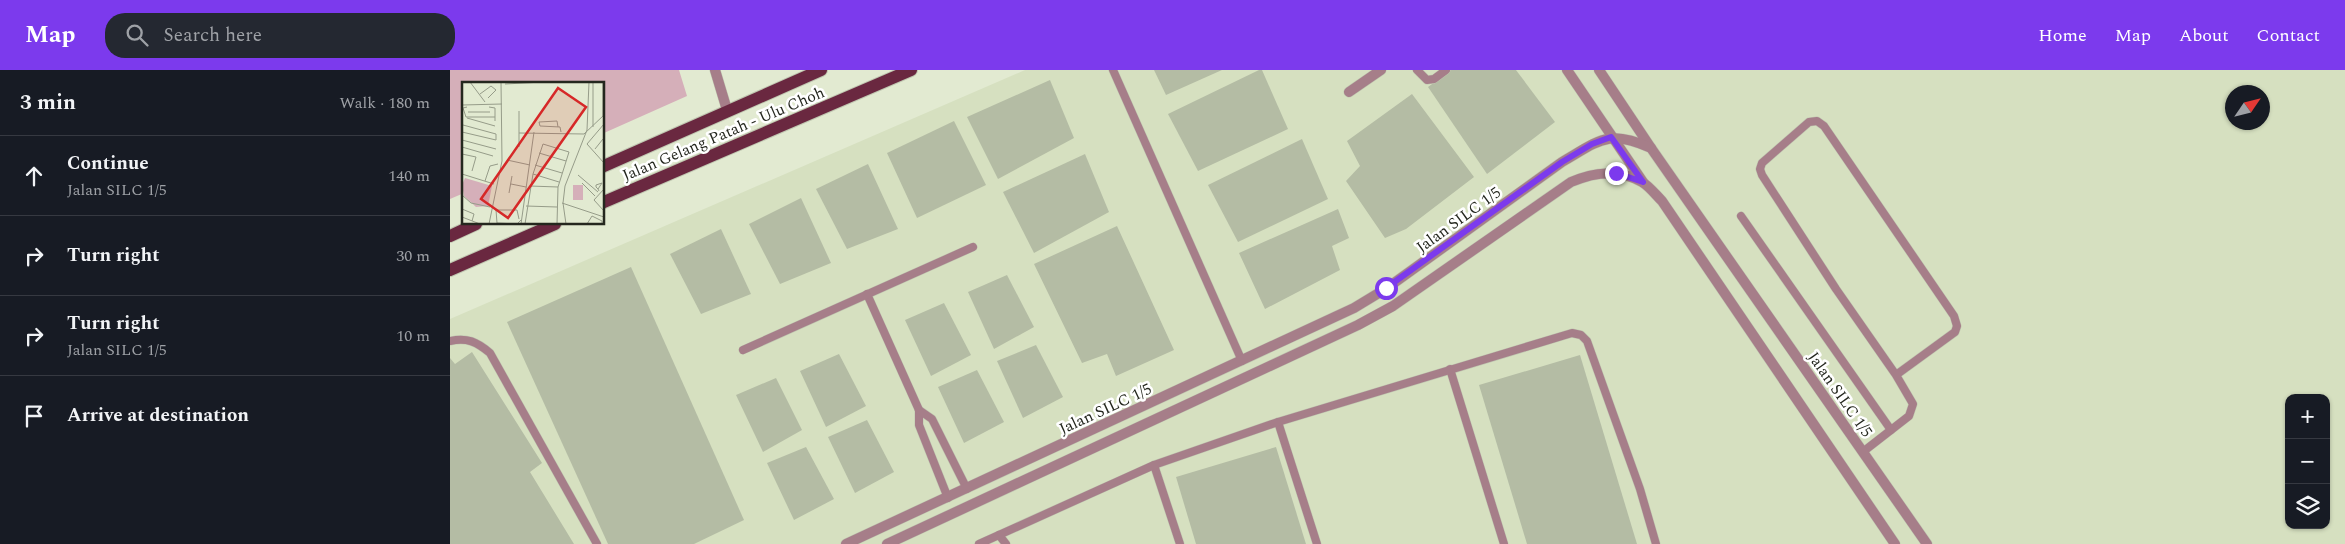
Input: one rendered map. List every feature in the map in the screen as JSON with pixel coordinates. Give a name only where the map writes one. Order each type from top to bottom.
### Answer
[{"type":"main road","name":"Jalan Gelang Patah - Ulu Choh","points":[[605,166],[821,70]]},
{"type":"main road","name":"Jalan Gelang Patah - Ulu Choh","points":[[605,202],[910,70]]},
{"type":"main road","points":[[450,236],[474,225]]},
{"type":"main road","points":[[450,270],[553,225]]},
{"type":"street","points":[[715,70],[727,110]]},
{"type":"street","points":[[1349,92],[1382,70]]},
{"type":"street","points":[[1567,70],[1643,182]]},
{"type":"street","name":"Jalan SILC 1/5","points":[[1599,70],[1651,148],[1927,544]]},
{"type":"street","points":[[1611,137],[1630,138],[1651,148]]},
{"type":"street","name":"Jalan SILC 1/5","points":[[846,544],[1354,308],[1378,293],[1562,162],[1592,144],[1611,137]]},
{"type":"street","name":"Jalan SILC 1/5","points":[[887,544],[1358,325],[1393,306],[1571,182],[1596,173],[1616,173],[1643,182],[1662,200],[1895,544]]},
{"type":"lane","points":[[1112,70],[1242,360]]},
{"type":"lane","points":[[1417,70],[1427,80],[1431,80],[1446,70]]},
{"type":"lane","points":[[1864,451],[1909,416],[1913,404],[1896,375],[1836,289],[1762,175],[1760,169],[1762,163],[1809,122],[1817,122],[1824,126],[1954,316],[1957,326],[1955,332],[1896,375]]},
{"type":"lane","points":[[1741,216],[1891,430]]},
{"type":"lane","points":[[743,350],[973,247]]},
{"type":"lane","points":[[867,294],[919,410],[919,425],[948,498]]},
{"type":"lane","points":[[979,544],[1154,465],[1278,422],[1572,334],[1581,335],[1587,341],[1640,489],[1656,544]]},
{"type":"lane","points":[[450,341],[468,340],[478,343],[490,353],[597,544]]},
{"type":"lane","points":[[1450,369],[1504,544]]},
{"type":"lane","points":[[919,410],[932,419],[967,489]]},
{"type":"lane","points":[[1278,422],[1317,544]]},
{"type":"lane","points":[[1154,465],[1180,544]]},
{"type":"lane","points":[[999,535],[1006,544]]},
{"type":"shaded area","points":[[450,70],[679,70],[687,96],[605,133],[605,82],[462,82],[462,194],[450,199]]},
{"type":"shaded area","points":[[1025,70],[2345,70],[2345,544],[450,544],[450,319]]},
{"type":"building","points":[[1154,70],[1222,70],[1166,95]]},
{"type":"building","points":[[1262,70],[1288,129],[1198,171],[1168,114]]},
{"type":"building","points":[[1451,70],[1516,70],[1555,122],[1487,174],[1428,87]]},
{"type":"building","points":[[1050,80],[1074,138],[998,179],[967,117]]},
{"type":"building","points":[[1412,94],[1474,177],[1406,229],[1385,238],[1346,181],[1360,166],[1347,141]]},
{"type":"building","points":[[954,121],[986,185],[917,218],[887,153]]},
{"type":"building","points":[[1302,139],[1328,199],[1238,242],[1208,185]]},
{"type":"building","points":[[1085,154],[1109,212],[1034,253],[1003,192]]},
{"type":"building","points":[[868,164],[898,229],[847,249],[816,189]]},
{"type":"building","points":[[801,198],[831,263],[780,284],[749,224]]},
{"type":"building","points":[[1338,209],[1349,238],[1332,246],[1340,270],[1265,309],[1239,253]]},
{"type":"building","points":[[1117,226],[1174,350],[1116,376],[1107,354],[1082,363],[1034,264]]},
{"type":"building","points":[[721,229],[751,294],[701,314],[670,254]]},
{"type":"building","points":[[631,267],[744,520],[694,544],[608,544],[507,322]]},
{"type":"building","points":[[1007,275],[1034,327],[994,349],[968,292]]},
{"type":"building","points":[[944,303],[971,355],[931,376],[905,320]]},
{"type":"building","points":[[1036,345],[1063,397],[1023,418],[997,361]]},
{"type":"building","points":[[472,352],[542,463],[530,472],[574,544],[450,544],[450,358],[455,364]]},
{"type":"building","points":[[839,354],[866,406],[826,427],[800,371]]},
{"type":"building","points":[[1580,355],[1637,544],[1527,544],[1479,385]]},
{"type":"building","points":[[977,370],[1004,422],[964,443],[938,387]]},
{"type":"building","points":[[776,378],[802,430],[763,452],[736,395]]},
{"type":"building","points":[[867,420],[894,472],[855,493],[828,437]]},
{"type":"building","points":[[806,447],[834,499],[794,520],[767,463]]},
{"type":"building","points":[[1276,447],[1306,544],[1196,544],[1176,477]]},
{"type":"route","points":[[1386,288],[1562,162],[1592,144],[1611,137],[1643,182],[1616,173]]}]
